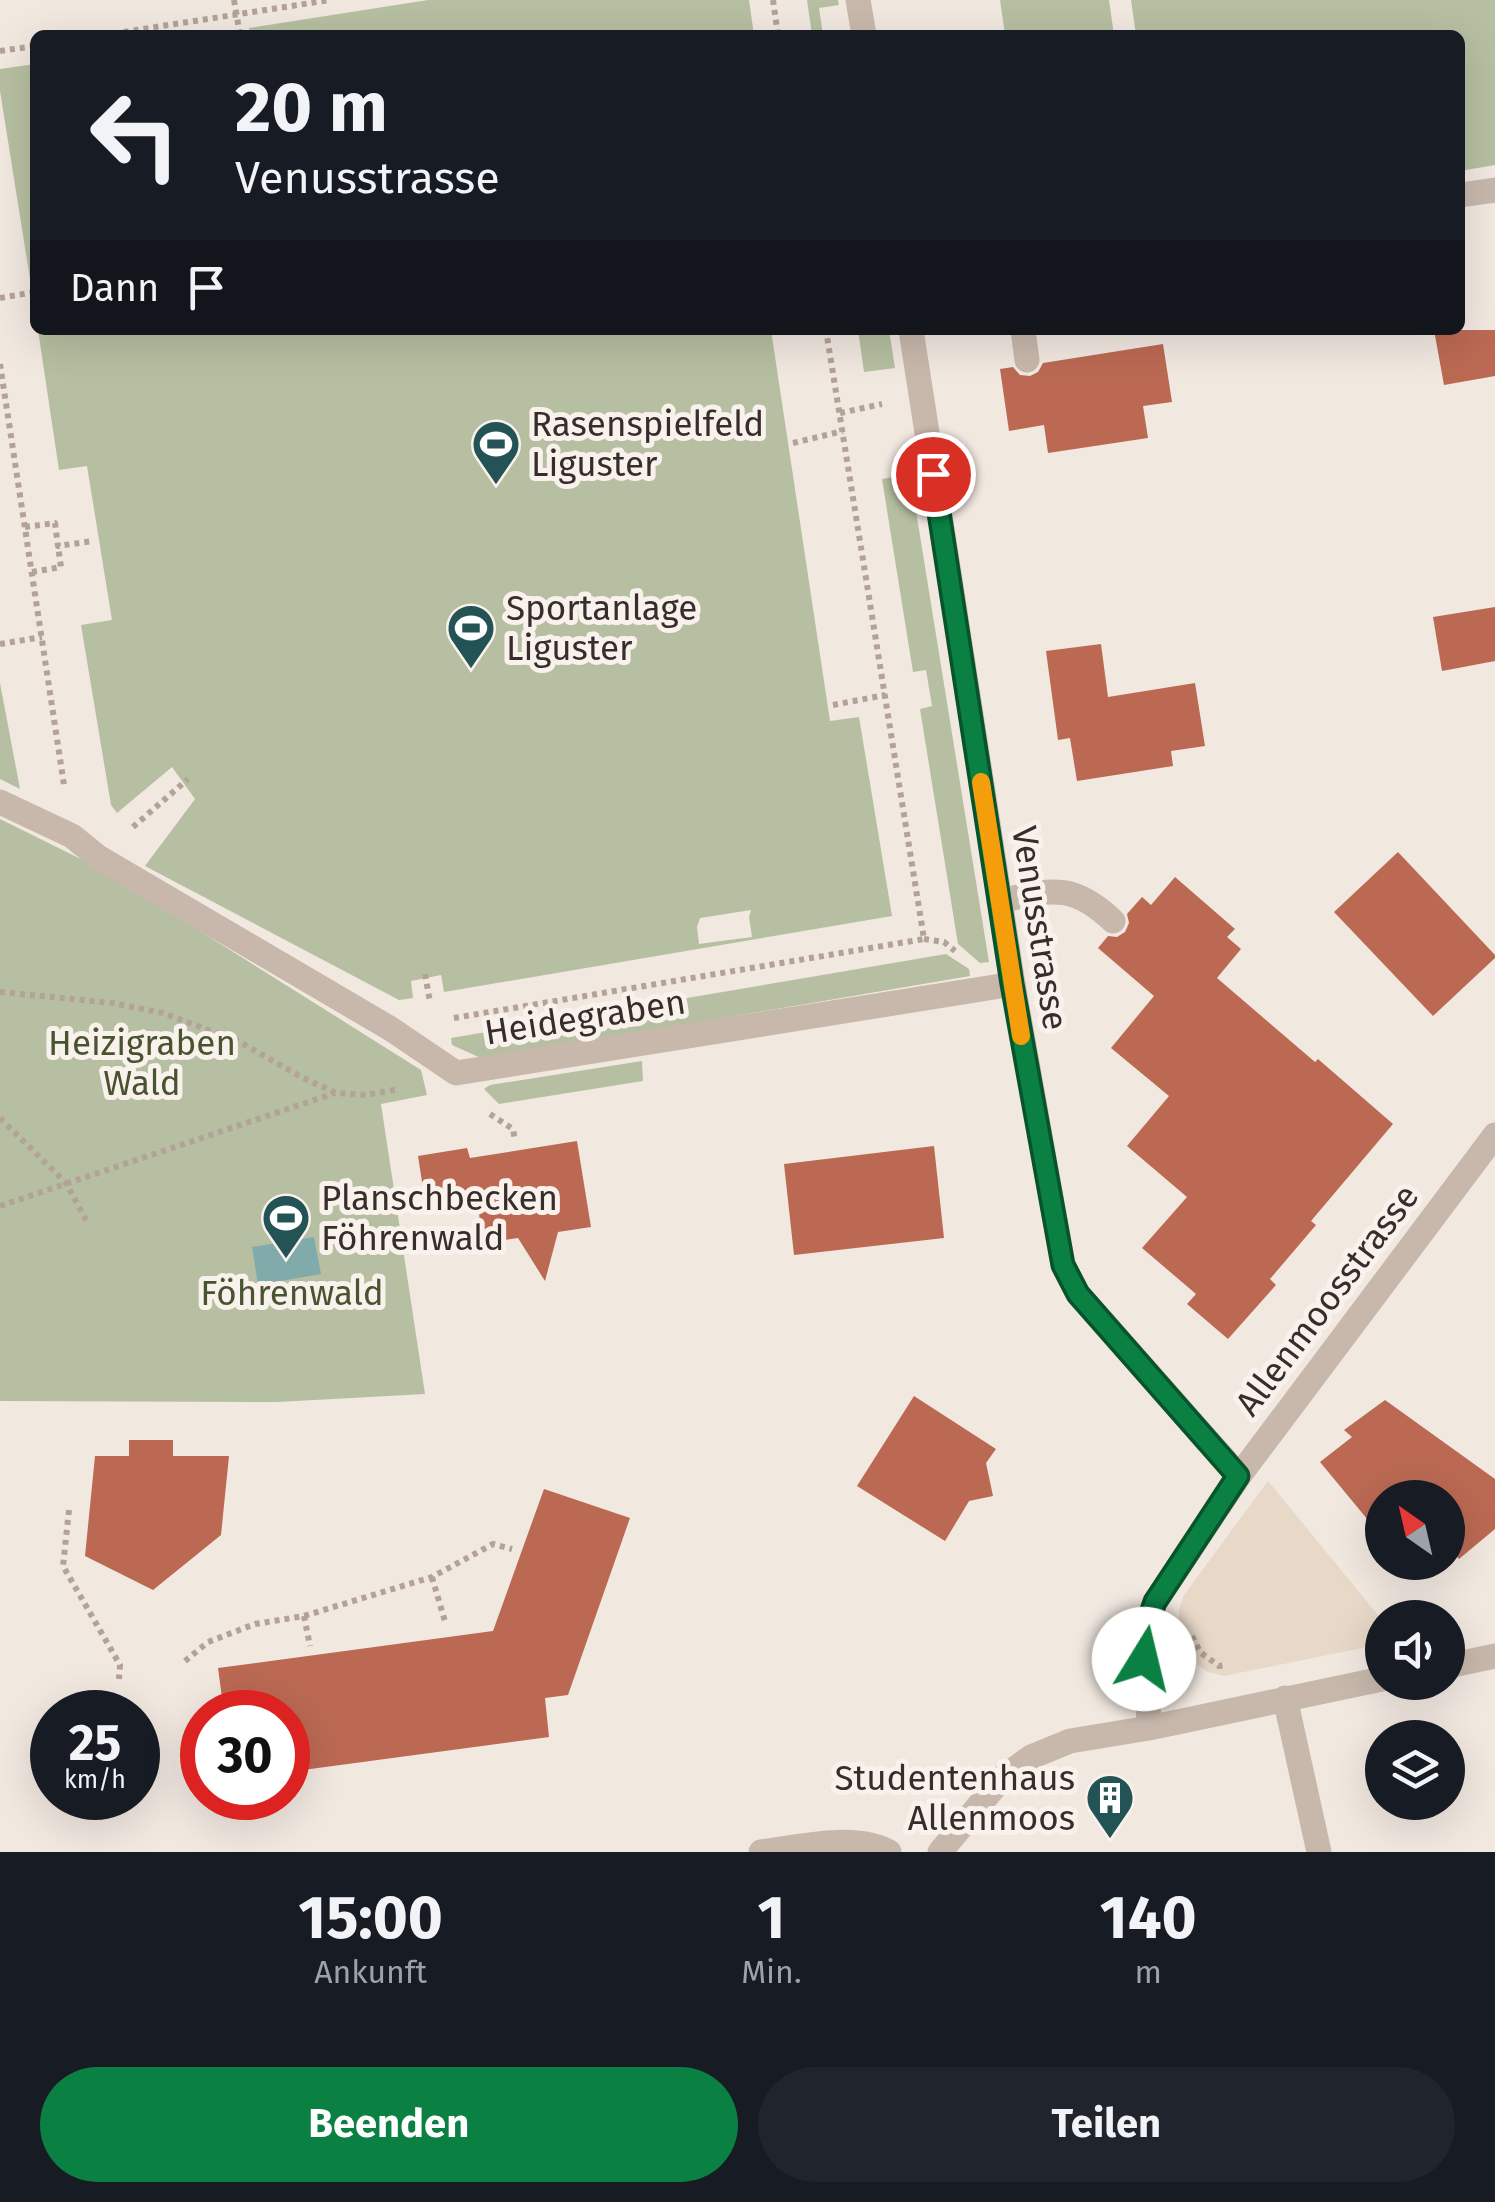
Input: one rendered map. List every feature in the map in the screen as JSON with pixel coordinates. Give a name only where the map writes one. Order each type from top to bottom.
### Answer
[{"type":"street","points":[[858,0],[863,30]]},
{"type":"street","points":[[1465,195],[1495,190]]},
{"type":"street","name":"Venusstrasse","points":[[911,335],[1012,984],[1063,1265],[1078,1294],[1238,1476]]},
{"type":"street","points":[[1024,335],[1027,360]]},
{"type":"street","name":"Heidegraben","points":[[0,802],[72,836],[98,857],[391,1028],[456,1073],[1012,984]]},
{"type":"street","points":[[1000,901],[1067,892],[1096,904],[1114,921]]},
{"type":"street","name":"Allenmoosstrasse","points":[[1149,1728],[1145,1631],[1155,1602],[1238,1476],[1495,1135]]},
{"type":"street","points":[[1465,1662],[1495,1656]]},
{"type":"street","points":[[940,1852],[1002,1778],[1031,1757],[1070,1742],[1365,1682]]},
{"type":"street","points":[[1285,1698],[1320,1852]]},
{"type":"street","points":[[761,1852],[843,1842],[890,1852]]},
{"type":"path","points":[[234,0],[239,30]]},
{"type":"path","points":[[135,30],[330,0]]},
{"type":"path","points":[[772,0],[777,30]]},
{"type":"path","points":[[0,51],[30,47]]},
{"type":"path","points":[[0,298],[30,293]]},
{"type":"path","points":[[391,1028],[924,939],[827,335]]},
{"type":"path","points":[[0,364],[4,421],[25,527],[72,836]]},
{"type":"path","points":[[793,443],[843,431]]},
{"type":"path","points":[[25,527],[55,523],[61,568],[32,572]]},
{"type":"path","points":[[58,546],[93,541]]},
{"type":"path","points":[[0,644],[42,637]]},
{"type":"path","points":[[833,705],[885,695]]},
{"type":"path","points":[[98,857],[188,780]]},
{"type":"path","points":[[424,974],[428,994]]},
{"type":"path","points":[[0,992],[114,1003],[164,1014],[240,1042],[336,1093],[366,1095],[456,1073]]},
{"type":"path","points":[[0,1206],[336,1093]]},
{"type":"path","points":[[488,1112],[513,1129],[515,1140]]},
{"type":"path","points":[[0,1118],[66,1183],[87,1222]]},
{"type":"path","points":[[68,1510],[63,1566],[120,1666],[119,1679]]},
{"type":"path","points":[[186,1660],[208,1642],[255,1624],[304,1616],[432,1576],[494,1544],[512,1549]]},
{"type":"path","points":[[432,1576],[446,1626]]},
{"type":"path","points":[[304,1616],[310,1646]]},
{"type":"path","points":[[1190,1630],[1200,1652],[1210,1661],[1219,1666],[1230,1664]]},
{"type":"green space","points":[[428,0],[749,0],[753,30],[249,30]]},
{"type":"green space","points":[[807,0],[838,0],[839,5],[819,8],[822,30],[811,30]]},
{"type":"green space","points":[[1000,0],[1109,0],[1113,30],[1004,30]]},
{"type":"green space","points":[[1131,0],[1495,0],[1495,165],[1465,170],[1465,30],[1135,30]]},
{"type":"green space","points":[[30,65],[30,279],[0,91],[0,69]]},
{"type":"green space","name":"Sportanlage Liguster","points":[[39,335],[772,335],[830,721],[859,717],[892,916],[444,992],[441,975],[411,981],[413,998],[399,1000],[145,866],[195,799],[172,767],[117,813],[111,805],[81,625],[112,620],[87,466],[59,470]],"holes":[[[751,910],[752,937],[699,944],[697,927],[700,918]]]},
{"type":"green space","points":[[859,335],[890,335],[895,368],[864,372]]},
{"type":"green space","points":[[910,474],[989,962],[980,963],[958,944],[920,709],[932,706],[926,670],[913,672],[882,479]]},
{"type":"green space","points":[[0,683],[20,789],[0,779]]},
{"type":"green space","name":"Heizigraben Wald","points":[[0,819],[103,870],[421,1070],[427,1095],[381,1104],[425,1394],[277,1402],[0,1401]]},
{"type":"green space","points":[[946,954],[969,969],[970,976],[483,1059],[452,1045],[451,1038]]},
{"type":"green space","points":[[642,1061],[643,1081],[499,1104],[484,1089],[490,1085]]},
{"type":"shaded area","points":[[1268,1481],[1366,1600],[1365,1647],[1224,1676],[1208,1672],[1194,1662],[1179,1637],[1179,1609],[1184,1595]]},
{"type":"water","name":"Planschbecken Föhrenwald","points":[[314,1237],[321,1274],[258,1285],[252,1247]]},
{"type":"building","points":[[1495,330],[1495,376],[1444,385],[1435,335]]},
{"type":"building","points":[[1163,344],[1172,402],[1143,406],[1148,438],[1048,453],[1044,425],[1009,431],[1000,369],[1013,367],[1020,375],[1030,376],[1043,363]]},
{"type":"building","points":[[1495,607],[1495,661],[1442,671],[1433,617]]},
{"type":"building","points":[[1101,644],[1108,697],[1195,683],[1205,746],[1171,751],[1173,766],[1077,781],[1070,738],[1058,740],[1046,651]]},
{"type":"building","points":[[1398,852],[1495,955],[1433,1016],[1334,912]]},
{"type":"building","points":[[1175,877],[1235,929],[1227,937],[1241,949],[1217,978],[1393,1124],[1311,1221],[1316,1225],[1270,1279],[1276,1285],[1228,1339],[1187,1304],[1196,1294],[1142,1248],[1187,1197],[1127,1146],[1169,1096],[1111,1048],[1154,996],[1098,948],[1108,936],[1117,937],[1125,932],[1127,914],[1142,897],[1151,905]]},
{"type":"building","points":[[577,1141],[591,1227],[558,1232],[545,1281],[518,1238],[483,1243],[478,1206],[427,1214],[418,1156],[467,1148],[470,1158]]},
{"type":"building","points":[[934,1146],[944,1238],[794,1255],[784,1164]]},
{"type":"building","points":[[914,1396],[996,1449],[986,1463],[993,1496],[969,1501],[945,1541],[857,1486]]},
{"type":"building","points":[[1385,1400],[1495,1479],[1495,1529],[1465,1554],[1465,1480],[1365,1480],[1365,1516],[1320,1462],[1352,1437],[1344,1430]]},
{"type":"building","points":[[129,1440],[173,1440],[173,1456],[229,1456],[221,1535],[153,1590],[85,1556],[95,1456],[129,1456]]},
{"type":"building","points":[[544,1489],[630,1518],[568,1695],[545,1698],[549,1737],[310,1769],[310,1690],[221,1690],[218,1668],[493,1631]]},
{"type":"slow traffic","points":[[981,782],[1021,1036]]},
{"type":"place","name":"Rasenspielfeld Liguster","points":[[496,486]]},
{"type":"place","name":"Sportanlage Liguster","points":[[471,670]]},
{"type":"place","name":"Planschbecken Föhrenwald","points":[[286,1260]]},
{"type":"place","name":"Studentenhaus Allenmoos","points":[[1110,1840]]},
{"type":"route","points":[[933,474],[1012,984],[1063,1265],[1078,1294],[1238,1476],[1155,1602],[1145,1631],[1144,1659]]},
{"type":"park label","name":"Föhrenwald","points":[[292,1293]]}]
